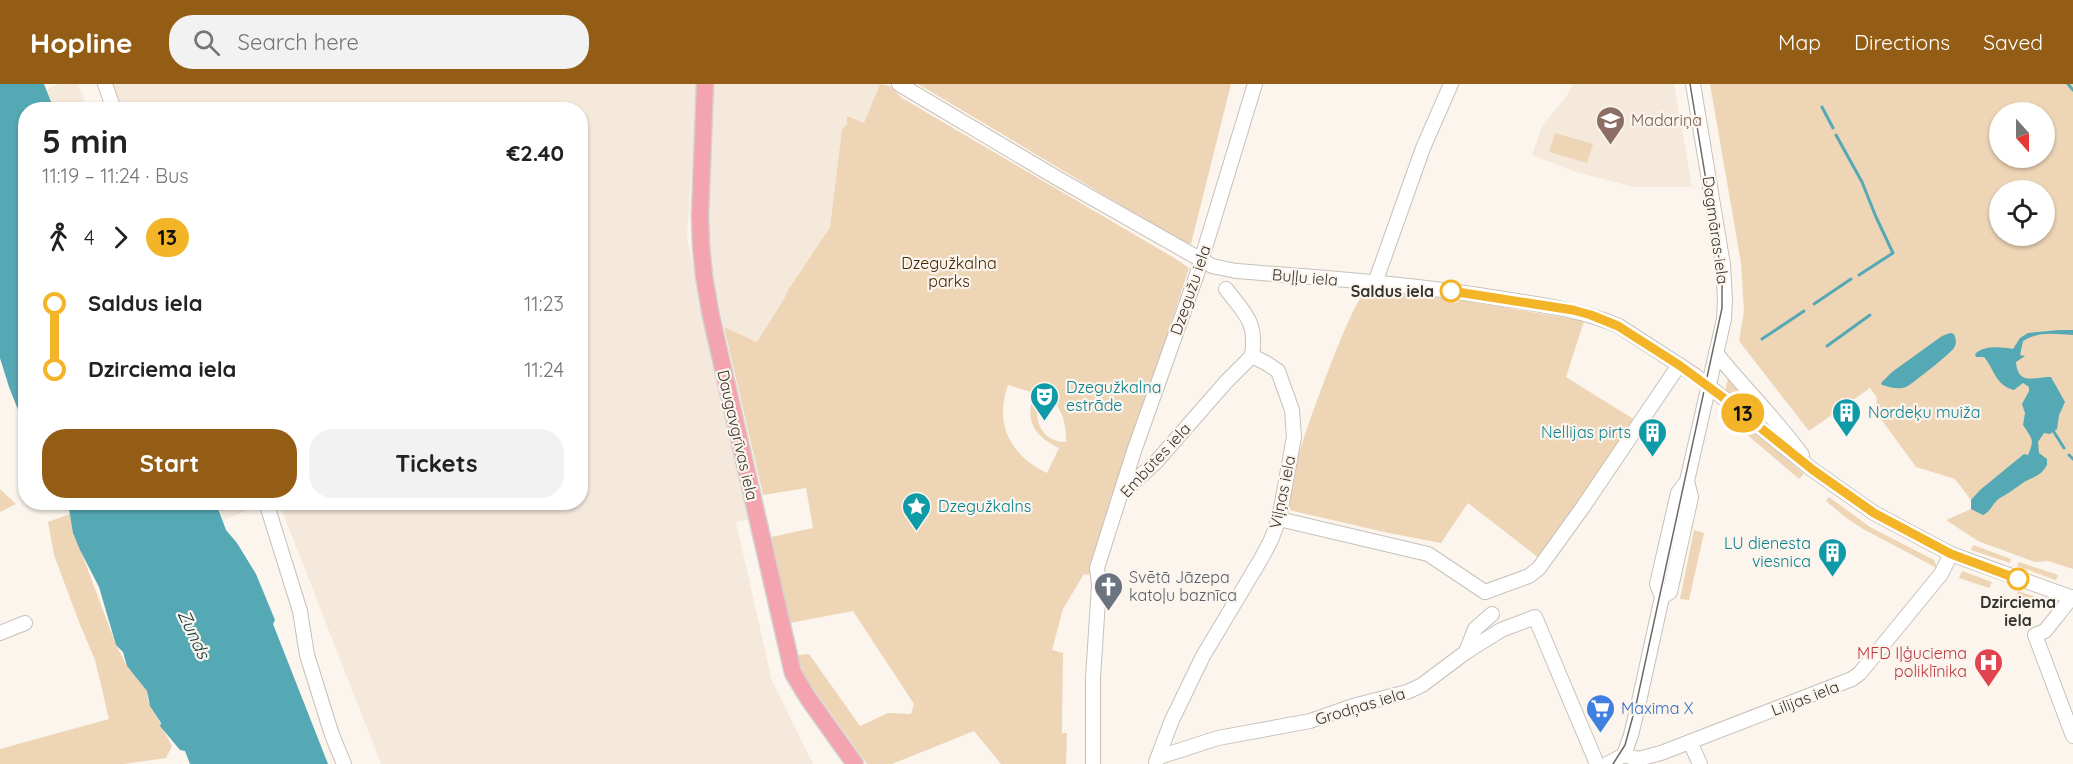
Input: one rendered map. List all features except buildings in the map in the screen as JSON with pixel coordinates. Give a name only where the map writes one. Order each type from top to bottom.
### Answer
[{"type":"main road","name":"Daugavgrīvas iela","points":[[705,84],[700,245],[711,316],[793,673],[855,764]]},
{"type":"street","points":[[105,84],[111,102]]},
{"type":"street","name":"Buļļu iela","points":[[899,84],[1212,267],[1460,292],[1573,310],[1618,326],[1708,386],[1813,470],[1874,513],[1951,554],[2073,598]]},
{"type":"street","name":"Dzegužu iela","points":[[1120,494],[1201,261],[1255,84]]},
{"type":"street","points":[[1375,283],[1423,148],[1451,84]]},
{"type":"street","name":"Dagmāras iela","points":[[1624,755],[1631,735],[1662,597],[1657,584],[1678,493],[1687,481],[1724,319],[1725,280],[1692,84]]},
{"type":"street","points":[[1226,289],[1253,328],[1252,356]]},
{"type":"street","points":[[1716,354],[1791,439],[1813,470]]},
{"type":"street","name":"Embūtes iela","points":[[1093,764],[1092,678],[1099,578],[1097,568],[1120,494],[1156,462],[1226,382],[1252,356]]},
{"type":"street","name":"Viļņas iela","points":[[1157,760],[1172,720],[1203,656],[1261,559],[1279,519],[1294,437],[1292,410],[1278,371],[1252,356]]},
{"type":"street","points":[[1485,592],[1528,576],[1539,568],[1679,365]]},
{"type":"street","points":[[268,510],[300,611],[307,655],[332,735],[344,764]]},
{"type":"street","points":[[1279,519],[1428,554],[1485,592],[1492,614],[1501,630]]},
{"type":"street","name":"Lilijas iela","points":[[1607,764],[1624,755],[1638,759],[1647,758],[1852,679],[1860,673],[1941,574],[1951,554]]},
{"type":"street","points":[[2073,598],[2045,631],[2035,635],[2073,736]]},
{"type":"street","name":"Grodņas iela","points":[[1157,760],[1218,738],[1310,722],[1353,706],[1407,692],[1422,685],[1466,652],[1475,629],[1492,614]]},
{"type":"street","points":[[1466,652],[1501,630],[1535,617],[1597,764]]},
{"type":"street","points":[[0,633],[25,623]]},
{"type":"street","points":[[1690,742],[1700,764]]},
{"type":"shaded area","points":[[59,84],[78,84],[85,102],[52,102],[47,89]]},
{"type":"shaded area","points":[[112,84],[696,84],[687,236],[718,387],[750,519],[736,522],[772,681],[813,764],[381,764],[282,510],[588,510],[588,102],[119,102]]},
{"type":"shaded area","points":[[711,84],[880,84],[864,124],[847,116],[847,124],[842,129],[830,227],[788,290],[757,343],[724,327],[710,261],[707,217]]},
{"type":"shaded area","name":"Madariņa","points":[[1573,84],[1674,84],[1692,187],[1634,187],[1576,172],[1532,155],[1543,124],[1566,97]]},
{"type":"shaded area","points":[[219,510],[246,510],[246,511],[224,520]]},
{"type":"green space","name":"Dzegužkalna parks","points":[[880,84],[890,86],[902,98],[1189,268],[1089,575],[1084,574],[1063,609],[1052,650],[1063,653],[1062,733],[1067,733],[1066,764],[1001,764],[974,731],[892,764],[867,764],[803,674],[798,655],[809,654],[860,726],[888,713],[911,714],[914,704],[853,611],[790,623],[771,537],[813,528],[806,488],[763,495],[724,327],[757,342],[830,227],[842,129],[847,124],[847,116],[864,123]],"holes":[[[1008,385],[1034,393],[1030,412],[1033,426],[1043,438],[1059,448],[1047,473],[1023,457],[1008,437],[1003,413]],[[1044,392],[1058,407],[1065,427],[1066,442],[1056,441],[1049,437],[1039,424],[1038,408]]]},
{"type":"green space","points":[[918,84],[1231,84],[1191,244],[1183,242]]},
{"type":"green space","points":[[1710,84],[2073,84],[2073,569],[2048,561],[2035,562],[1978,541],[1946,520],[1971,509],[1971,500],[1955,479],[1916,467],[1875,411],[1877,398],[1870,388],[1809,431],[1739,341],[1744,311],[1741,263]]},
{"type":"green space","points":[[1555,133],[1593,144],[1587,163],[1549,152]]},
{"type":"green space","points":[[1365,290],[1444,298],[1446,301],[1455,303],[1461,300],[1584,321],[1566,377],[1635,420],[1540,559],[1468,503],[1441,543],[1289,510],[1293,475],[1311,417],[1343,333]]},
{"type":"green space","points":[[1728,378],[1748,402],[1747,408],[1725,392]]},
{"type":"green space","points":[[1723,407],[1804,474],[1799,479],[1725,416],[1722,413]]},
{"type":"green space","points":[[0,489],[16,504],[0,512]]},
{"type":"green space","points":[[1829,497],[1870,527],[1934,560],[1937,568],[1863,529],[1826,501]]},
{"type":"green space","points":[[70,514],[79,546],[116,645],[127,666],[147,691],[148,701],[172,746],[166,758],[124,764],[0,764],[0,749],[109,719],[95,660],[54,555],[48,522]]},
{"type":"green space","points":[[1694,530],[1704,533],[1689,600],[1680,599]]},
{"type":"green space","points":[[1973,545],[2011,559],[2010,563],[1971,550]]},
{"type":"green space","points":[[2019,562],[2058,575],[2056,580],[2017,566]]},
{"type":"green space","points":[[1962,571],[1992,582],[1989,588],[1959,578]]},
{"type":"green space","points":[[2018,591],[2051,602],[2055,611],[2016,598]]},
{"type":"water","points":[[0,84],[44,84],[51,102],[18,102],[18,410],[0,358]]},
{"type":"water","points":[[2073,330],[2073,335],[2047,334],[2029,338],[2023,341],[2020,355],[2025,356],[2016,362],[2017,370],[2024,377],[2051,377],[2065,402],[2059,415],[2057,429],[2050,434],[2044,433],[2038,442],[2039,453],[2047,459],[2047,465],[2038,475],[1997,500],[1983,515],[1971,509],[1971,500],[2024,454],[2028,455],[2032,442],[2023,425],[2025,413],[2022,404],[2029,387],[2023,383],[2014,390],[2003,385],[1984,357],[1976,357],[1975,354],[1988,348],[2013,349],[2020,338],[2028,333]]},
{"type":"water","points":[[1954,334],[1956,343],[1954,348],[1915,381],[1903,388],[1882,385],[1881,383],[1892,372],[1942,336]]},
{"type":"water","name":"Zunds","points":[[69,510],[219,510],[226,530],[256,574],[275,620],[273,624],[328,764],[190,764],[185,751],[180,750],[160,726],[161,723],[150,706],[147,691],[127,666],[123,652],[116,645],[99,587],[73,533]]},
{"type":"waterway","points":[[2068,84],[2073,90]]},
{"type":"waterway","points":[[1822,107],[1833,128]]},
{"type":"waterway","points":[[1836,135],[1862,182],[1893,253],[1859,275]]},
{"type":"waterway","points":[[1814,304],[1851,279]]},
{"type":"waterway","points":[[1762,339],[1804,311]]},
{"type":"waterway","points":[[1827,346],[1870,315]]},
{"type":"waterway","points":[[2054,432],[2064,448]]},
{"type":"waterway","points":[[2069,455],[2073,459]]},
{"type":"tram line","points":[[1613,764],[1625,745],[1636,705],[1722,308],[1722,277],[1690,84]]},
{"type":"bus line","name":"13","points":[[1451,291],[1573,310],[1618,326],[1696,376],[1813,470],[1874,513],[1964,560],[2018,579]]},
{"type":"place","name":"Madariņa","points":[[1610,146]]},
{"type":"place","name":"Saldus iela","points":[[1451,291]]},
{"type":"place","name":"Dzegužkalna estrāde","points":[[1045,422]]},
{"type":"place","name":"Nordeķu muiža","points":[[1847,438]]},
{"type":"place","name":"Nellijas pirts","points":[[1652,458]]},
{"type":"place","name":"Dzegužkalns","points":[[917,532]]},
{"type":"place","name":"LU dienesta viesnica","points":[[1832,578]]},
{"type":"place","name":"Dzirciema iela","points":[[2018,579]]},
{"type":"place","name":"Svētā Jāzepa katoļu baznīca","points":[[1108,612]]},
{"type":"place","name":"MFD Iļģuciema poliklīnika","points":[[1988,688]]},
{"type":"place","name":"Maxima X","points":[[1600,734]]}]
